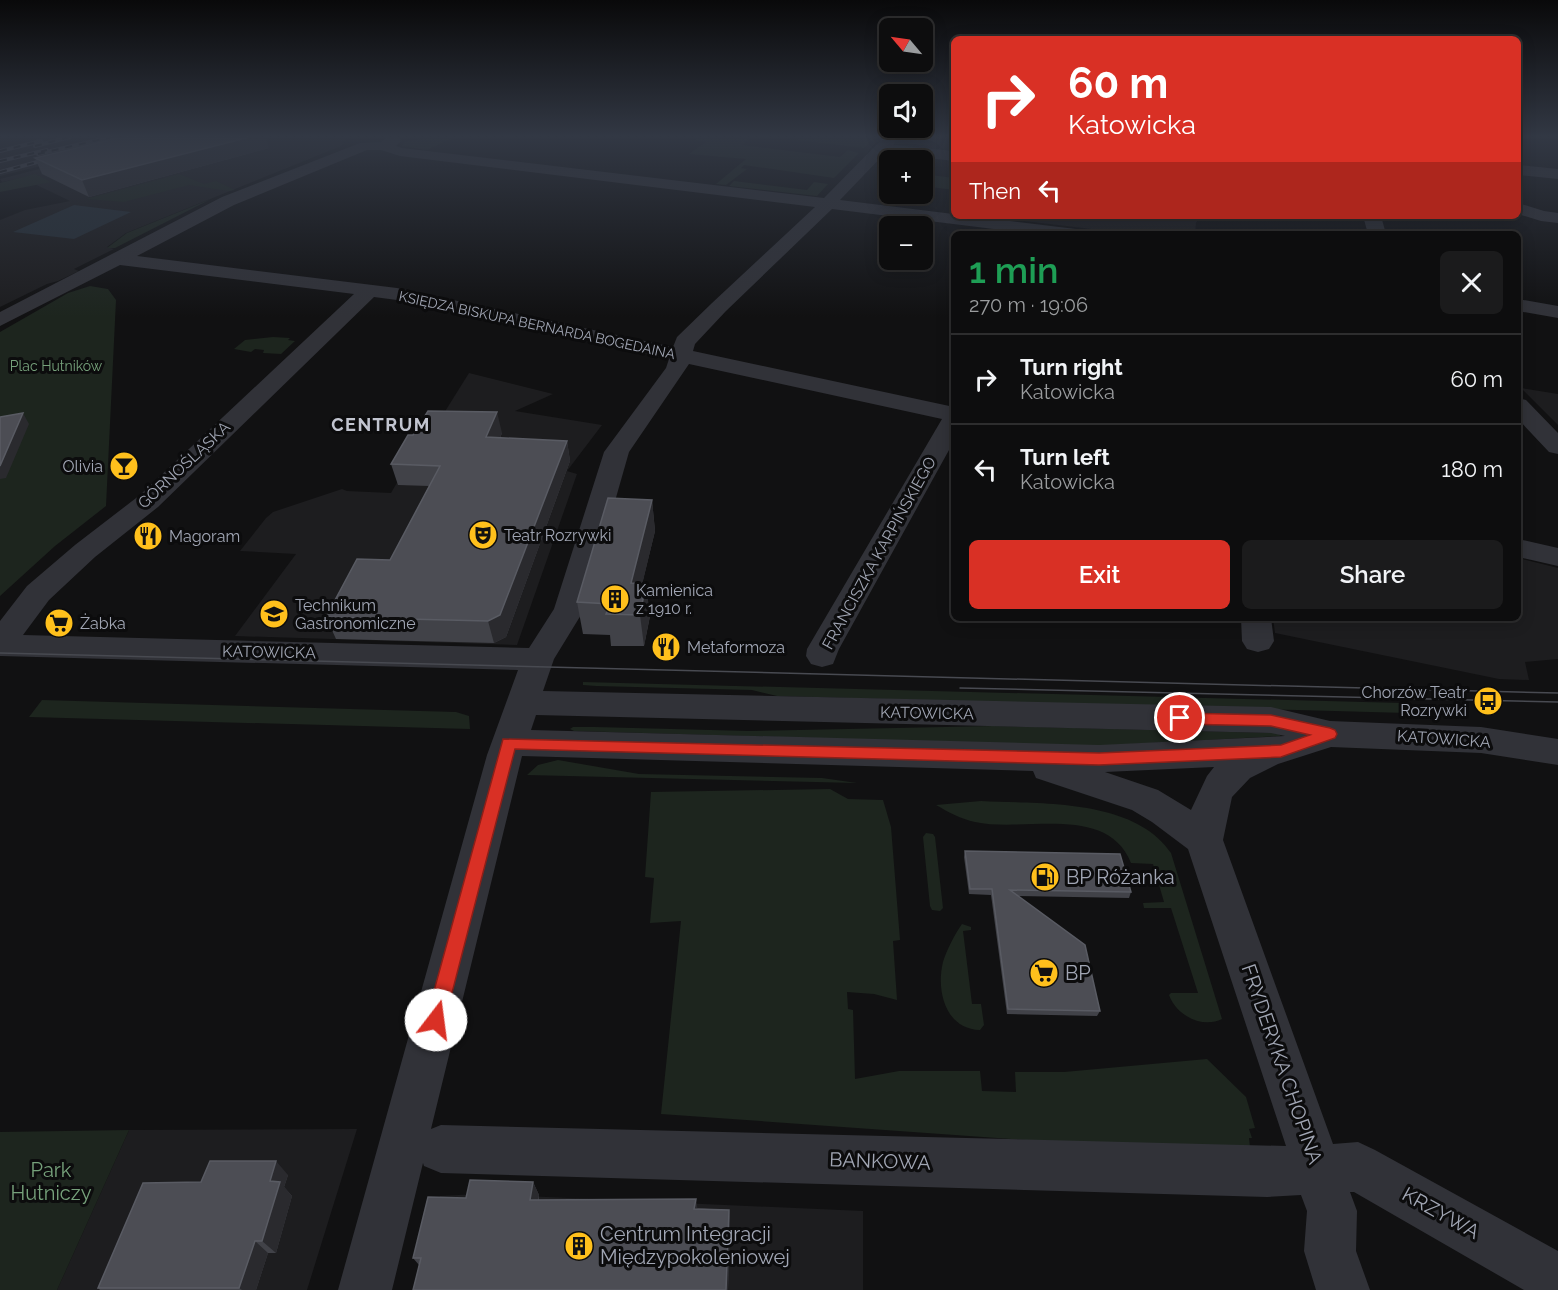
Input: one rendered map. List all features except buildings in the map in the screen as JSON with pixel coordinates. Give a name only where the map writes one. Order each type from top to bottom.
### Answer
[{"type":"street","points":[[0,320],[237,197]]},
{"type":"street","points":[[772,197],[1045,231]]},
{"type":"street","points":[[365,1290],[516,723],[538,659],[569,610],[619,448],[677,368],[685,342],[834,197]]},
{"type":"street","points":[[1521,209],[1541,216],[1558,218]]},
{"type":"street","name":"KSIĘDZA BISKUPA BERNARDA BOGEDAINA","points":[[116,260],[370,290],[951,413]]},
{"type":"street","name":"GÓRNOŚLĄSKA","points":[[0,640],[18,621],[38,593],[85,551],[149,501],[370,290]]},
{"type":"street","points":[[1521,305],[1558,312]]},
{"type":"street","points":[[1521,408],[1558,447]]},
{"type":"street","name":"FRANCISZKA KARPIŃSKIEGO","points":[[822,656],[823,649],[951,424]]},
{"type":"street","points":[[1521,549],[1558,557]]},
{"type":"street","name":"KATOWICKA","points":[[0,645],[538,659]]},
{"type":"street","name":"KATOWICKA","points":[[516,723],[1271,720],[1330,734],[1481,740],[1558,752]]},
{"type":"street","name":"KATOWICKA","points":[[516,723],[1015,757],[1143,758],[1281,751],[1330,734]]},
{"type":"street","points":[[1015,757],[1144,800],[1165,811],[1204,840],[1212,798],[1219,786],[1238,768],[1252,760],[1281,751]]},
{"type":"street","name":"FRYDERYKA CHOPINA","points":[[1204,840],[1332,1210],[1330,1251],[1343,1290]]},
{"type":"street","name":"BANKOWA","points":[[441,1149],[1267,1172],[1318,1168]]},
{"type":"street","name":"KRZYWA","points":[[1318,1168],[1358,1167],[1558,1280]]},
{"type":"shaded area","points":[[62,197],[215,197],[126,233],[107,247],[114,249],[74,269],[79,271],[0,307],[0,220],[25,210],[70,201]]},
{"type":"shaded area","points":[[74,205],[131,212],[74,239],[13,232]]},
{"type":"shaded area","points":[[1007,219],[1198,219],[1195,231],[1108,231]]},
{"type":"shaded area","points":[[469,373],[553,394],[515,411],[602,425],[567,471],[577,474],[517,645],[235,636],[296,554],[240,551],[266,518],[273,512],[342,489],[391,493],[417,448],[439,421]]},
{"type":"shaded area","points":[[1521,388],[1558,394],[1558,425]]},
{"type":"shaded area","points":[[1521,559],[1558,568],[1558,659],[1525,662],[1529,680],[1499,679],[1275,633],[1273,621],[1521,621]]},
{"type":"shaded area","points":[[357,1129],[307,1290],[57,1290],[129,1130]]},
{"type":"shaded area","name":"Centrum Integracji Międzypokoleniowej","points":[[477,1194],[863,1211],[863,1290],[426,1290],[423,1270],[440,1196]]},
{"type":"green space","points":[[93,197],[142,197],[124,202],[86,199]]},
{"type":"green space","points":[[211,199],[115,248],[107,248],[127,233]]},
{"type":"green space","name":"Plac Hutników","points":[[90,286],[108,289],[116,300],[106,506],[55,546],[0,596],[0,332],[68,293]]},
{"type":"green space","points":[[290,338],[288,340],[295,341],[281,354],[263,353],[264,350],[255,349],[251,352],[234,349],[245,340]]},
{"type":"green space","points":[[583,682],[1402,703],[1407,713],[777,696],[752,690],[596,686],[583,685]]},
{"type":"green space","points":[[42,700],[456,712],[469,716],[470,729],[29,717]]},
{"type":"green space","points":[[993,726],[1277,733],[1281,736],[1094,746],[574,731],[570,729],[595,727],[749,731]]},
{"type":"green space","points":[[558,760],[639,774],[822,778],[857,783],[527,775],[538,765]]},
{"type":"green space","points":[[830,789],[848,799],[883,800],[891,827],[900,940],[893,941],[897,1000],[874,994],[847,992],[848,1009],[853,1010],[855,1079],[899,1071],[980,1071],[982,1091],[1016,1092],[1015,1072],[1064,1072],[1207,1059],[1246,1097],[1255,1128],[1249,1129],[1252,1138],[1249,1138],[1251,1156],[661,1114],[681,921],[650,923],[654,878],[645,877],[651,792]]},
{"type":"green space","points":[[981,801],[1057,804],[1110,813],[1134,822],[1155,835],[1171,853],[1222,1019],[1214,1022],[1198,1021],[1177,1009],[1172,1002],[1169,995],[1171,993],[1198,993],[1171,908],[1144,908],[1143,903],[1164,902],[1153,864],[1131,863],[1119,844],[1103,833],[1084,827],[1062,824],[975,822],[936,805]]},
{"type":"green space","points":[[926,833],[933,834],[935,837],[943,908],[940,911],[932,910],[930,906],[923,837]]},
{"type":"green space","points":[[962,924],[971,927],[971,930],[963,931],[972,1004],[981,1004],[984,1025],[980,1030],[958,1023],[951,1015],[942,996],[943,962]]},
{"type":"green space","name":"Park Hutniczy","points":[[129,1130],[57,1290],[0,1290],[0,1132]]},
{"type":"tram line","points":[[0,653],[1558,693]]},
{"type":"tram line","points":[[960,688],[1558,702]]},
{"type":"place","name":"Olivia","points":[[124,466]]},
{"type":"place","name":"Teatr Rozrywki","points":[[483,535]]},
{"type":"place","name":"Magoram","points":[[148,536]]},
{"type":"place","name":"Kamienica z 1910 r.","points":[[615,599]]},
{"type":"place","name":"Technikum Gastronomiczne","points":[[274,614]]},
{"type":"place","name":"Żabka","points":[[59,623]]},
{"type":"place","name":"Metaformoza","points":[[666,647]]},
{"type":"place","name":"Chorzów Teatr Rozrywki","points":[[1488,701]]},
{"type":"place","name":"BP Różanka","points":[[1045,877]]},
{"type":"place","name":"BP","points":[[1044,973]]},
{"type":"place","name":"Centrum Integracji Międzypokoleniowej","points":[[579,1246]]},
{"type":"district","name":"CENTRUM","points":[[381,424]]},
{"type":"route","points":[[436,1020],[509,743],[1099,759],[1281,751],[1330,734],[1271,720],[1180,718]]}]
